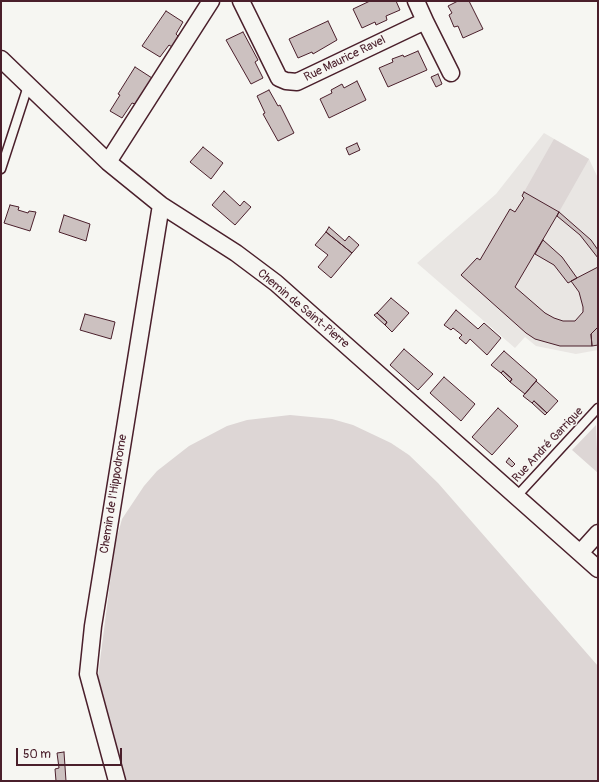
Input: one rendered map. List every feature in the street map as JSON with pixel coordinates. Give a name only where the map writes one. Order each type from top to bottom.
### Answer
[{"type":"street","points":[[108,162],[212,1]]},
{"type":"street","name":"Rue Maurice Ravel","points":[[241,1],[279,78],[286,81],[297,82],[425,21]]},
{"type":"street","points":[[416,1],[452,73]]},
{"type":"street","name":"Chemin de Saint-Pierre","points":[[1,59],[108,162],[161,205],[236,253],[276,283],[598,569]]},
{"type":"street","name":"Chemin de l'Hippodrome","points":[[117,781],[88,674],[94,618],[161,205]]},
{"type":"street","points":[[580,553],[598,533]]},
{"type":"lane","points":[[1,169],[28,86]]},
{"type":"lane","name":"Rue André Garrigue","points":[[516,497],[598,408]]},
{"type":"shaded area","points":[[544,133],[589,159],[598,178],[598,350],[576,354],[536,346],[525,337],[515,348],[417,263],[496,194]]},
{"type":"shaded area","points":[[554,139],[589,159],[559,212],[524,192]]},
{"type":"shaded area","points":[[290,415],[332,419],[353,425],[391,443],[409,455],[438,483],[598,666],[598,781],[126,781],[98,676],[115,544],[122,519],[144,486],[157,471],[189,446],[227,426],[247,420]]},
{"type":"shaded area","points":[[596,425],[598,473],[572,450]]},
{"type":"building","points":[[370,1],[396,1],[400,10],[386,16],[387,20],[376,25],[375,22],[362,28],[353,9]]},
{"type":"building","points":[[458,1],[469,1],[483,29],[463,38],[458,26],[454,27],[449,15],[452,13],[448,6]]},
{"type":"building","points":[[166,11],[183,22],[176,34],[179,37],[172,47],[169,45],[160,57],[142,46]]},
{"type":"building","points":[[328,21],[337,40],[313,54],[312,52],[298,58],[289,39]]},
{"type":"building","points":[[243,32],[258,60],[255,62],[263,78],[251,84],[226,40]]},
{"type":"building","points":[[418,51],[427,70],[388,87],[379,68],[393,62],[392,59],[403,55],[404,57]]},
{"type":"building","points":[[135,67],[152,78],[135,104],[132,103],[122,118],[110,111],[120,95],[118,94]]},
{"type":"building","points":[[438,74],[442,84],[436,87],[431,77]]},
{"type":"building","points":[[357,81],[366,100],[329,118],[320,99],[332,93],[331,90],[342,84],[344,88]]},
{"type":"building","points":[[269,90],[278,106],[280,105],[294,133],[278,141],[263,114],[265,113],[257,96]]},
{"type":"building","points":[[357,143],[360,150],[349,155],[346,148]]},
{"type":"building","points":[[203,147],[223,163],[211,179],[190,162]]},
{"type":"building","points":[[224,191],[240,206],[244,201],[251,207],[235,225],[212,205]]},
{"type":"building","points":[[524,192],[559,212],[515,287],[545,313],[563,321],[575,321],[583,312],[583,307],[579,292],[571,281],[598,267],[598,327],[591,334],[592,346],[560,346],[535,339],[526,333],[461,275],[477,258],[480,260],[510,209],[515,212],[524,198],[522,196]]},
{"type":"building","points":[[10,205],[19,207],[18,210],[28,213],[29,211],[36,212],[30,231],[4,223]]},
{"type":"building","points":[[559,212],[591,240],[598,250],[598,258],[580,235],[557,216]]},
{"type":"building","points":[[64,215],[90,224],[86,241],[59,232]]},
{"type":"building","points":[[329,227],[345,241],[349,236],[359,245],[352,253],[326,232]]},
{"type":"building","points":[[326,232],[352,253],[331,278],[318,267],[328,255],[315,245]]},
{"type":"building","points":[[543,240],[562,257],[577,278],[568,283],[554,265],[535,254]]},
{"type":"building","points":[[391,298],[409,313],[392,332],[385,325],[387,322],[377,313]]},
{"type":"building","points":[[456,310],[478,329],[484,323],[501,338],[487,355],[470,339],[466,344],[459,338],[462,335],[453,328],[451,330],[444,325]]},
{"type":"building","points":[[377,313],[387,322],[385,325],[374,315]]},
{"type":"building","points":[[85,314],[115,322],[111,339],[80,330]]},
{"type":"building","points":[[598,327],[598,345],[592,346],[591,334]]},
{"type":"building","points":[[404,349],[433,374],[418,390],[390,365]]},
{"type":"building","points":[[504,351],[537,380],[525,394],[510,382],[512,379],[503,371],[501,373],[491,365]]},
{"type":"building","points":[[503,371],[512,379],[510,382],[501,373]]},
{"type":"building","points":[[444,377],[475,404],[461,421],[430,393]]},
{"type":"building","points":[[536,381],[558,401],[547,413],[534,401],[532,403],[523,396]]},
{"type":"building","points":[[534,401],[547,413],[545,415],[532,403]]},
{"type":"building","points":[[498,408],[518,426],[492,455],[472,437]]},
{"type":"building","points":[[509,458],[515,464],[512,467],[506,462]]},
{"type":"building","points":[[64,752],[66,781],[56,781],[55,769],[59,768],[57,753]]}]
